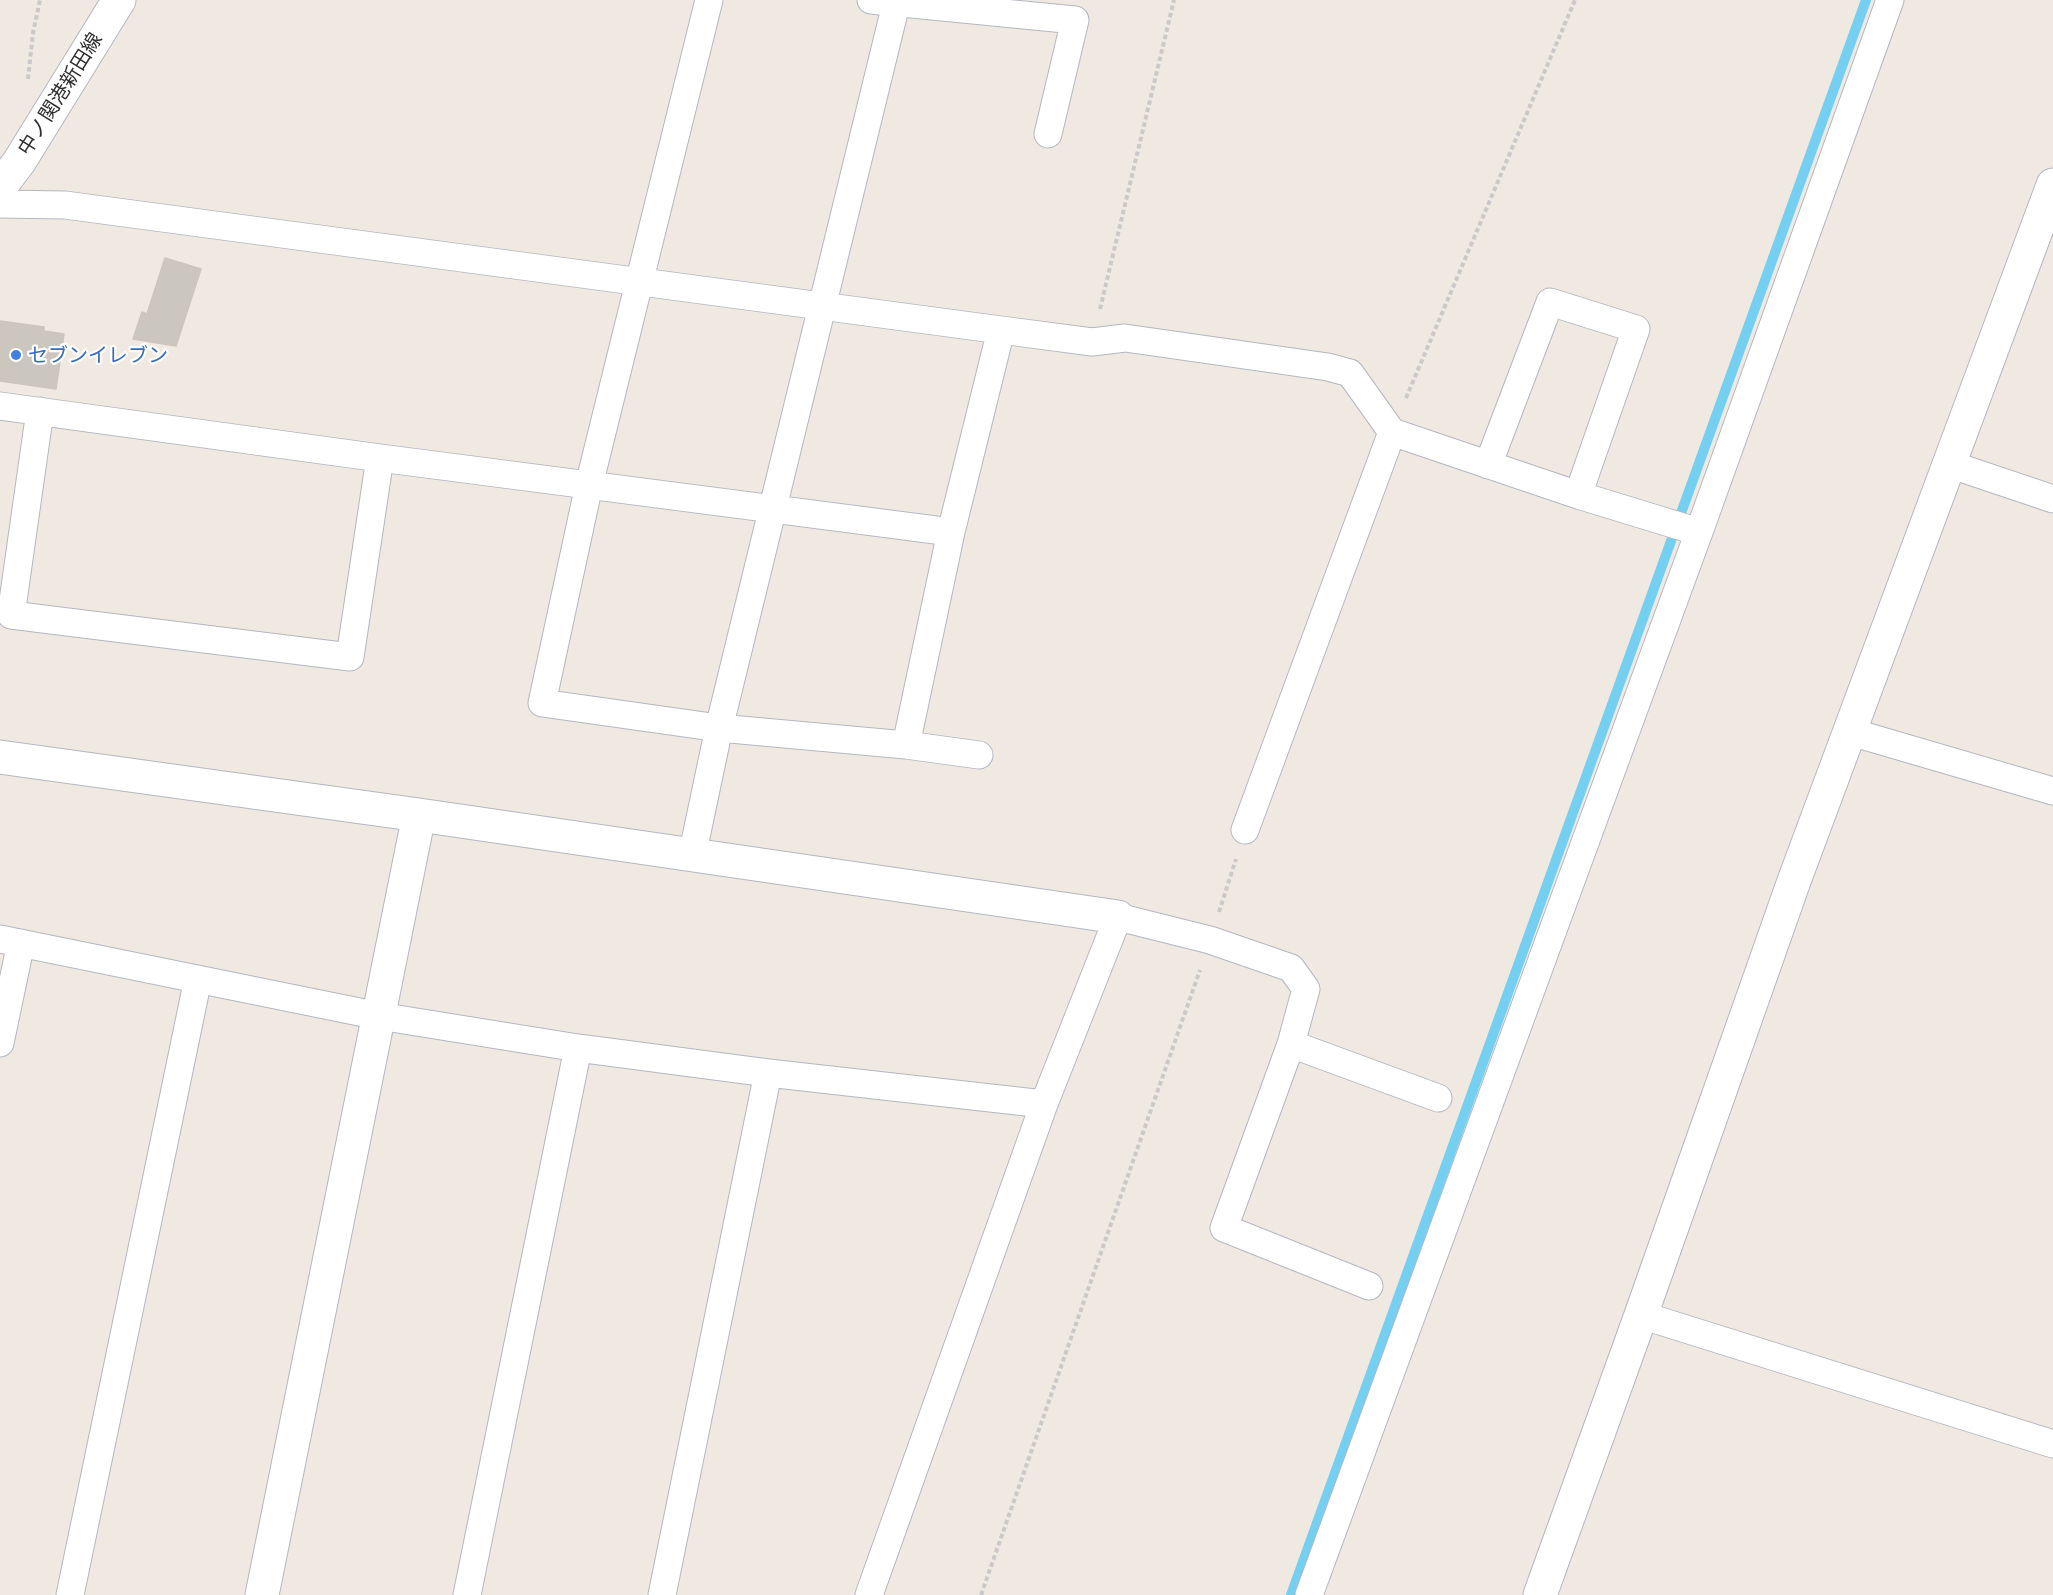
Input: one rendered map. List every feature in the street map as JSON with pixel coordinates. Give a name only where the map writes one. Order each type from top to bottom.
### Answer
[{"type":"street","name":"中ノ関港新田線","points":[[0,187],[19,162],[119,0]]},
{"type":"street","points":[[709,0],[589,485],[542,703],[719,728],[906,745],[979,755]]},
{"type":"street","points":[[1309,1595],[1699,532],[1890,0]]},
{"type":"street","points":[[692,856],[719,728],[822,306],[888,1],[1075,20],[1048,134]]},
{"type":"street","points":[[1540,1595],[1794,881],[2053,185]]},
{"type":"street","points":[[0,204],[65,205],[1092,342],[1125,338],[1328,367],[1350,374],[1392,432],[1578,495],[1699,532]]},
{"type":"street","points":[[1488,465],[1550,302],[1636,329],[1578,495]]},
{"type":"street","points":[[906,745],[951,532],[1000,330]]},
{"type":"street","points":[[0,406],[951,532]]},
{"type":"street","points":[[40,411],[11,615],[350,657],[380,458]]},
{"type":"street","points":[[1245,830],[1392,432]]},
{"type":"street","points":[[1949,464],[2053,499]]},
{"type":"street","points":[[1851,732],[2053,791]]},
{"type":"street","points":[[0,757],[419,815],[1119,917],[1210,940],[1291,968],[1306,989],[1291,1044],[1224,1228],[1369,1286]]},
{"type":"street","points":[[262,1595],[419,815]]},
{"type":"street","points":[[869,1595],[1044,1104],[1119,917]]},
{"type":"street","points":[[0,1043],[10,941],[379,1016],[578,1048],[768,1073],[1044,1104]]},
{"type":"street","points":[[70,1595],[198,979]]},
{"type":"street","points":[[1291,1044],[1438,1098]]},
{"type":"street","points":[[466,1595],[578,1048]]},
{"type":"street","points":[[662,1595],[768,1073]]},
{"type":"street","points":[[1641,1315],[2053,1443]]},
{"type":"path","points":[[1092,342],[1174,0]]},
{"type":"path","points":[[1392,432],[1575,0]]},
{"type":"path","points":[[981,1595],[1210,940],[1245,830]]},
{"type":"building","points":[[165,258],[201,269],[176,346],[133,339],[142,312],[147,314]]},
{"type":"building","points":[[0,321],[44,327],[44,331],[64,334],[56,389],[0,381]]},
{"type":"waterway","points":[[1291,1595],[1866,0]]},
{"type":"place","name":"セブンイレブン","points":[[16,355]]}]
